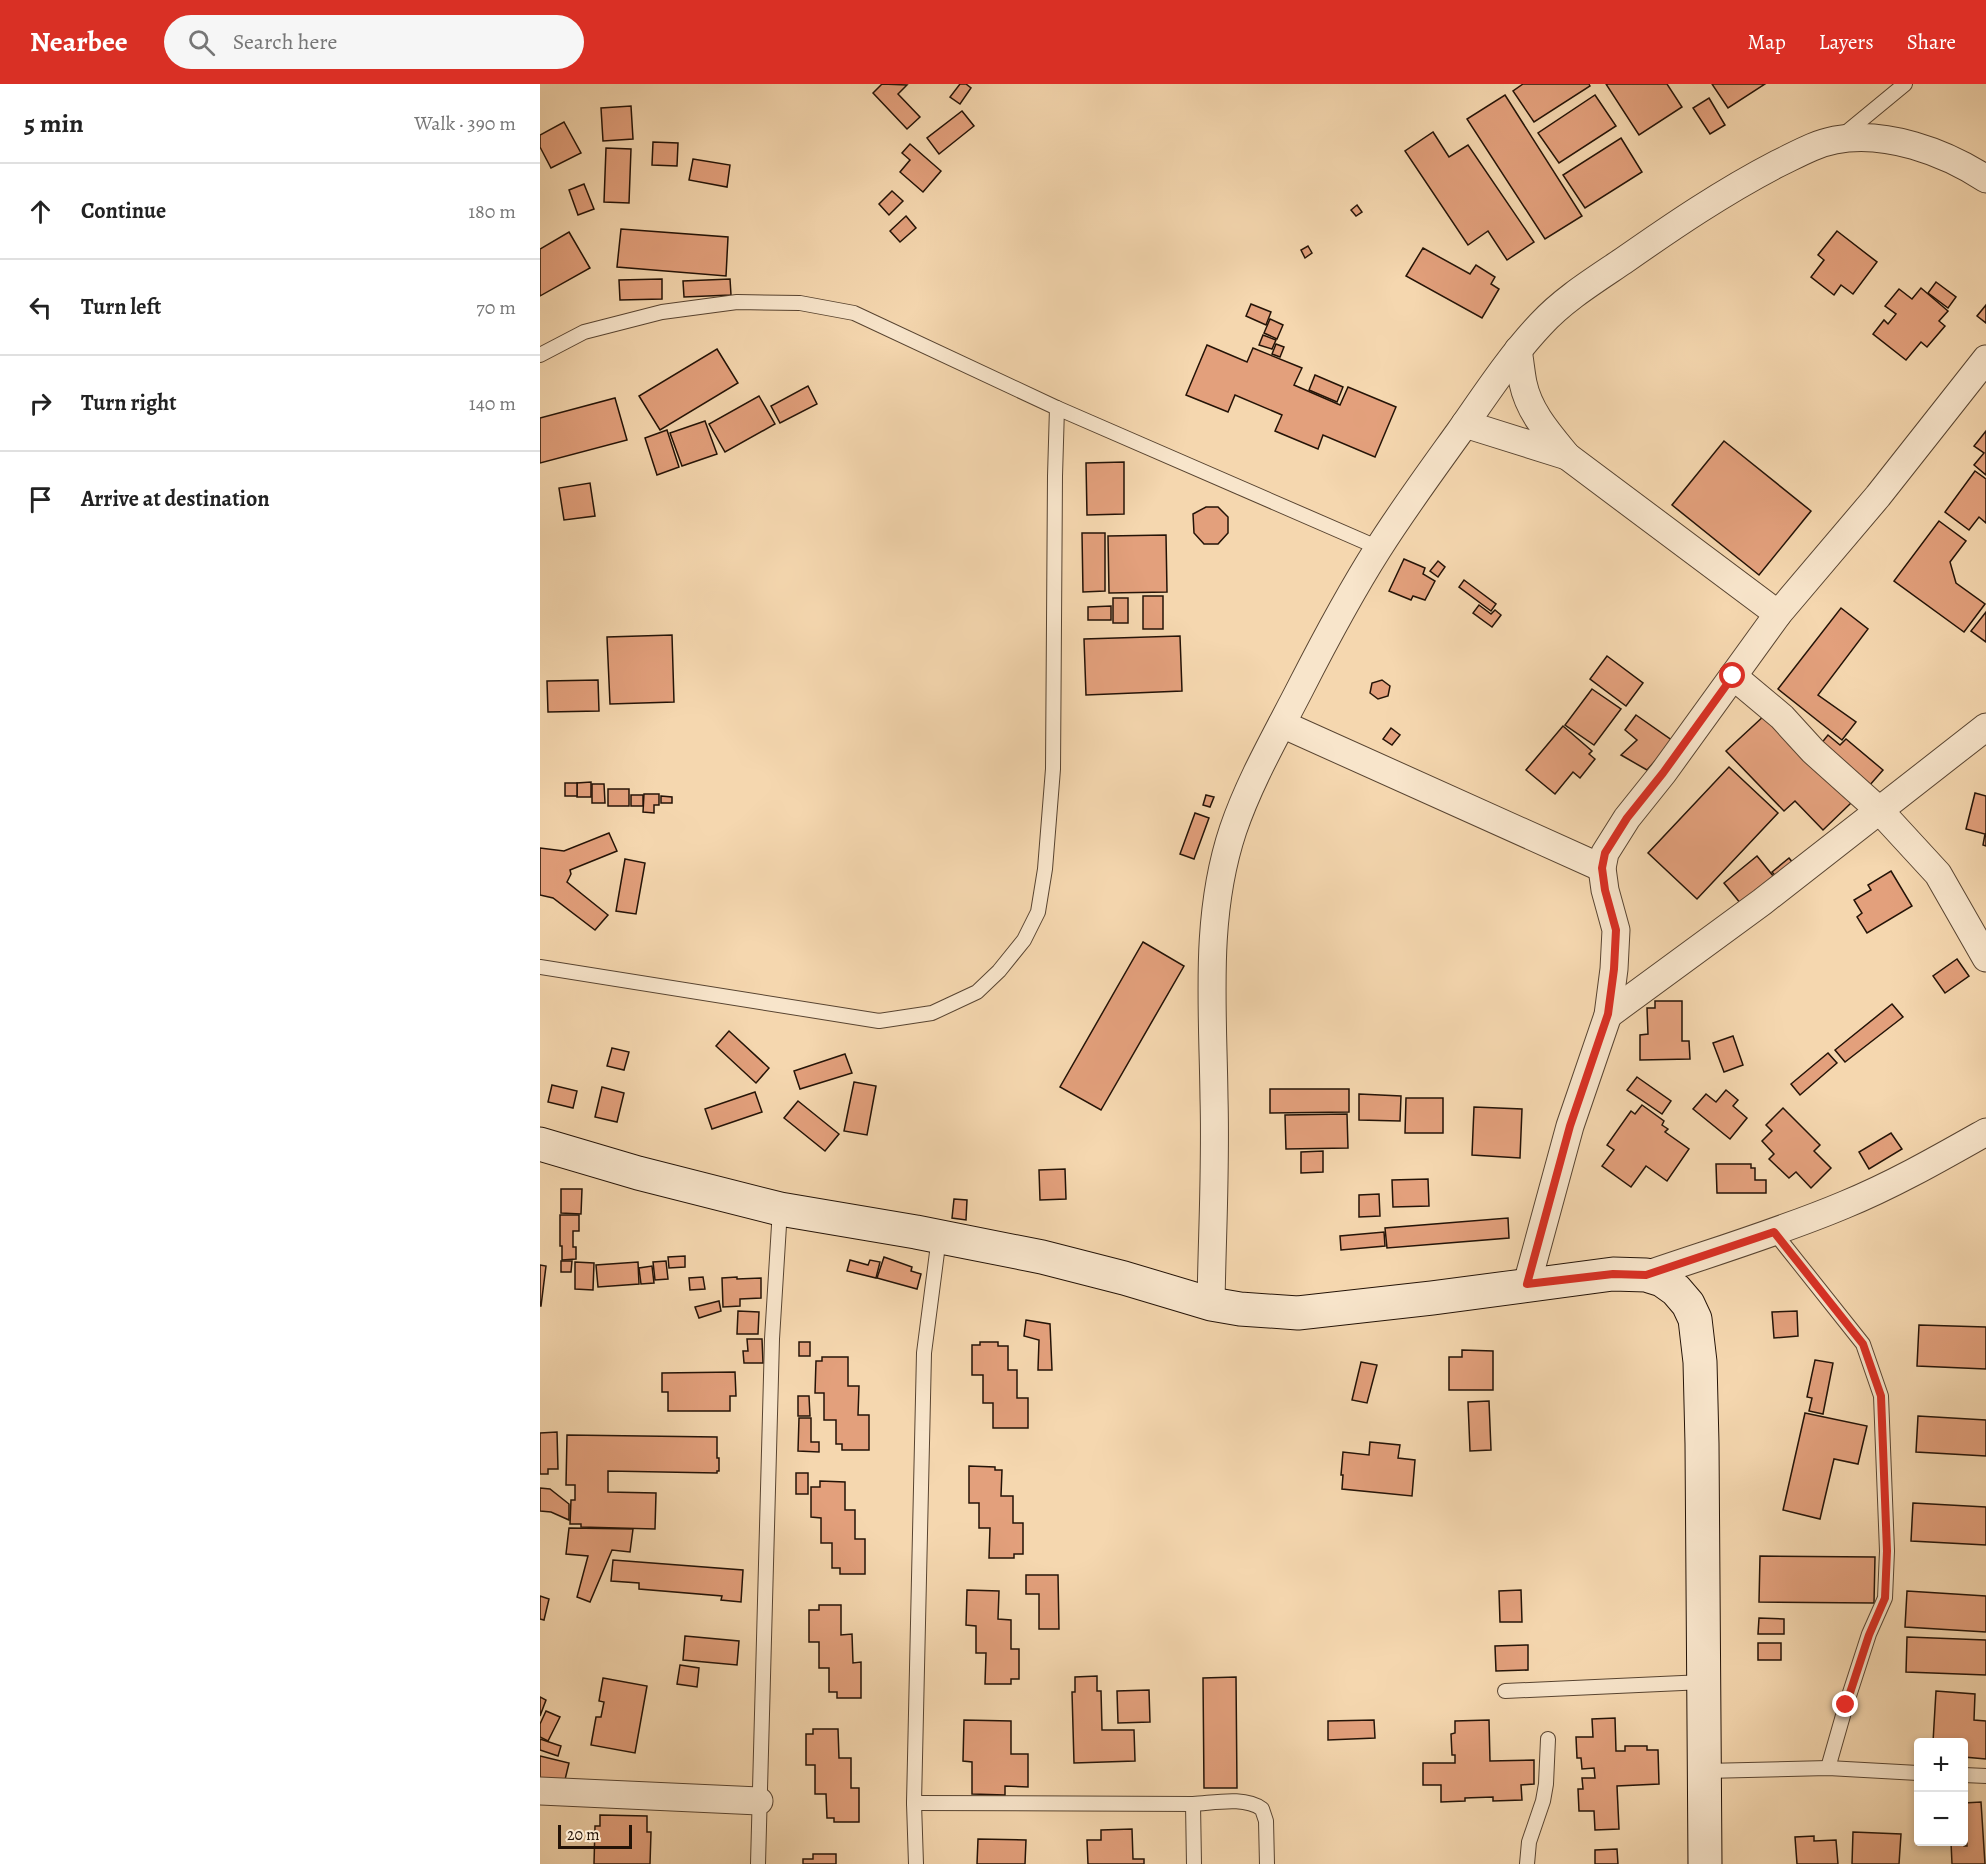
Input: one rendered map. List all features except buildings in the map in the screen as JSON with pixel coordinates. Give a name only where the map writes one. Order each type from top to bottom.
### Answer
[{"type":"street","points":[[1211,1304],[1214,1103],[1211,967],[1217,893],[1233,831],[1258,769],[1331,629],[1379,548],[1492,383],[1545,320],[1584,288],[1702,206],[1813,146],[1838,139],[1886,140],[1913,146],[1966,166],[1986,179]]},
{"type":"street","points":[[1518,350],[1523,385],[1530,402],[1540,422],[1567,456],[1778,614]]},
{"type":"street","points":[[1527,1284],[1570,1126],[1608,1014],[1616,930],[1605,890],[1602,868],[1605,853],[1613,838],[1778,614],[1878,496],[1986,359]]},
{"type":"street","points":[[1465,424],[1567,456]]},
{"type":"street","points":[[1733,676],[1782,717],[1814,751],[1880,811],[1938,873],[1986,958]]},
{"type":"street","points":[[1282,724],[1602,868]]},
{"type":"street","points":[[1608,1014],[1762,902],[1986,727]]},
{"type":"street","points":[[1646,1275],[1774,1232],[1845,1205],[1986,1132]]},
{"type":"street","points":[[540,1144],[638,1173],[780,1209],[1052,1260],[1211,1304],[1268,1312],[1298,1313],[1613,1274],[1646,1275],[1662,1280],[1676,1290],[1688,1304],[1695,1319],[1698,1337],[1702,1444],[1705,1864]]},
{"type":"street","points":[[540,1791],[759,1801]]},
{"type":"lane","points":[[1838,139],[1905,84]]},
{"type":"lane","points":[[540,355],[584,332],[662,312],[737,302],[800,303],[854,313],[1057,408],[1379,548]]},
{"type":"lane","points":[[540,967],[879,1021],[932,1013],[977,992],[999,971],[1024,940],[1038,912],[1045,869],[1053,769],[1057,408]]},
{"type":"lane","points":[[758,1864],[771,1339],[780,1209]]},
{"type":"lane","points":[[1774,1232],[1863,1344],[1881,1396],[1887,1551],[1885,1598],[1869,1635],[1828,1768]]},
{"type":"lane","points":[[916,1864],[914,1803],[924,1353],[939,1237]]},
{"type":"lane","points":[[1505,1691],[1704,1682]]},
{"type":"lane","points":[[1527,1864],[1529,1842],[1543,1801],[1546,1784],[1548,1739]]},
{"type":"lane","points":[[1705,1771],[1828,1768],[1914,1773]]},
{"type":"lane","points":[[1968,1775],[1986,1776]]},
{"type":"lane","points":[[914,1803],[1254,1803],[1262,1809],[1266,1821],[1267,1864]]},
{"type":"lane","points":[[1193,1804],[1194,1864]]},
{"type":"route","points":[[1733,676],[1663,773],[1627,818],[1605,853],[1602,868],[1605,890],[1616,930],[1608,1014],[1570,1126],[1527,1284],[1585,1276],[1646,1275],[1774,1232],[1863,1344],[1881,1396],[1887,1551],[1885,1598],[1869,1635],[1846,1705]]}]
